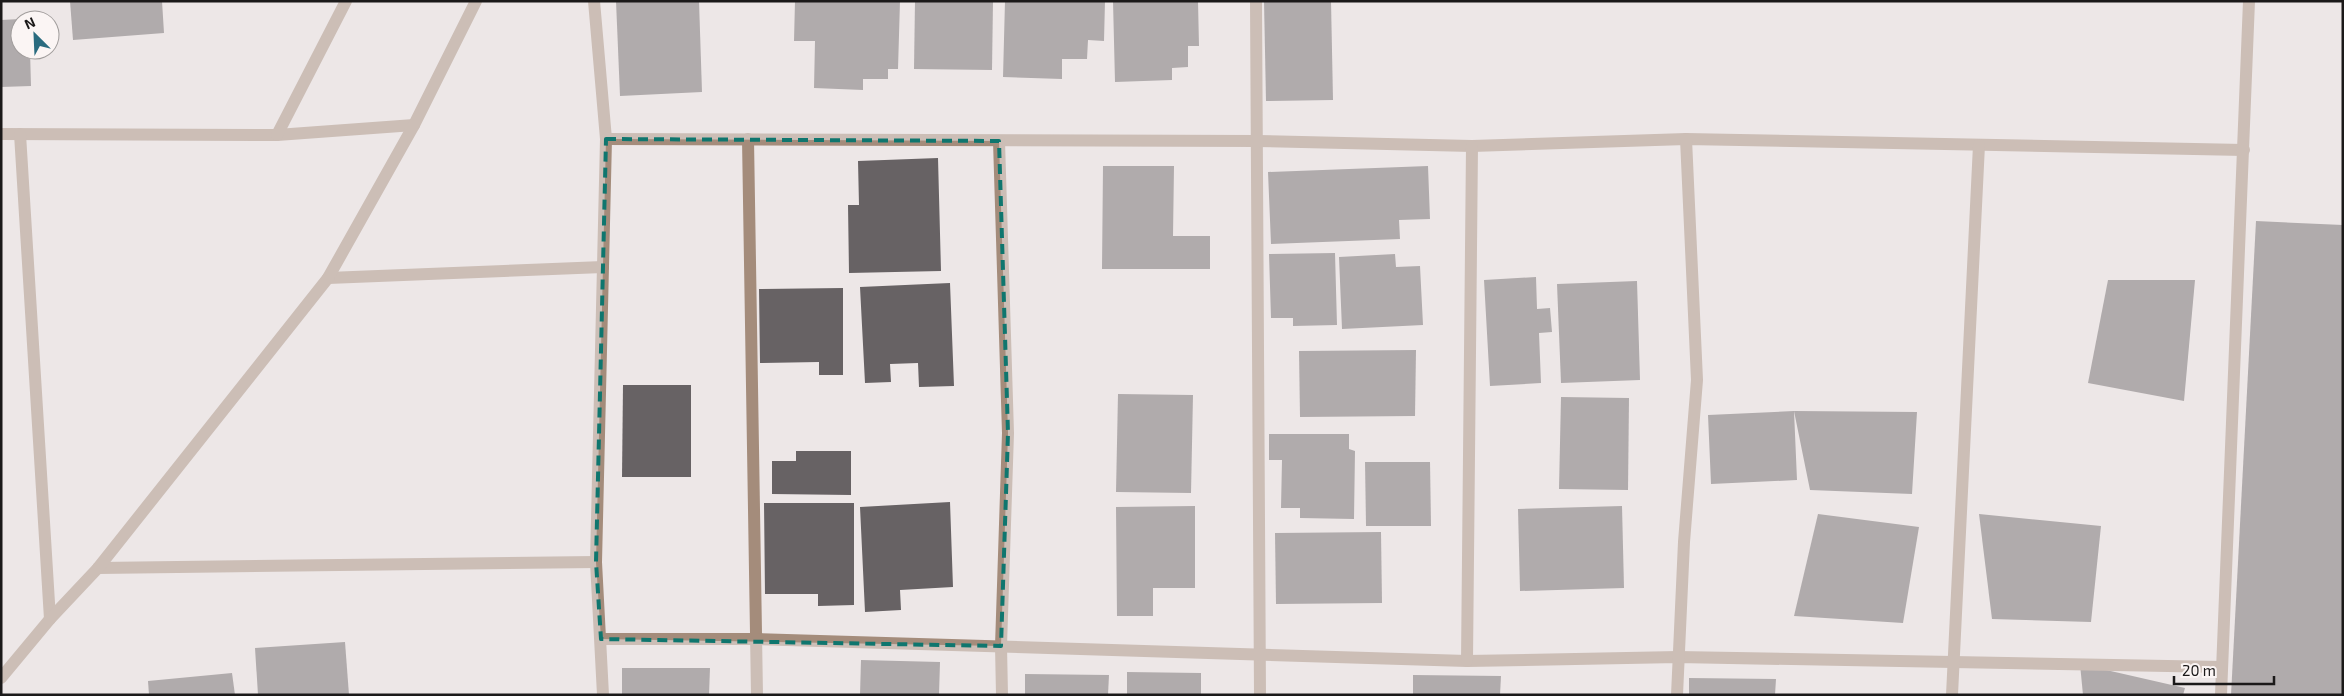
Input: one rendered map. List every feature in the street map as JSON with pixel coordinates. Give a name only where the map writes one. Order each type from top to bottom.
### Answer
[{"type":"street","points":[[277,135],[346,1]]},
{"type":"street","points":[[1,678],[50,619],[98,568],[328,278],[414,125],[476,1]]},
{"type":"street","points":[[594,1],[606,139],[596,562],[603,695]]},
{"type":"street","points":[[1256,1],[1258,656],[1260,695]]},
{"type":"street","points":[[2221,695],[2249,1]]},
{"type":"street","points":[[1,134],[277,135],[414,125]]},
{"type":"street","points":[[20,134],[50,619]]},
{"type":"street","points":[[606,139],[1257,141],[1472,146],[1686,139],[2244,150]]},
{"type":"street","points":[[748,139],[757,695]]},
{"type":"street","points":[[1677,695],[1684,542],[1697,380],[1686,139]]},
{"type":"street","points":[[999,141],[1008,433],[1001,646],[1002,695]]},
{"type":"street","points":[[1952,695],[1979,145]]},
{"type":"street","points":[[1467,661],[1472,146]]},
{"type":"street","points":[[328,278],[603,266]]},
{"type":"street","points":[[98,568],[596,562]]},
{"type":"street","points":[[601,639],[756,639],[1467,661],[1678,656],[2222,667]]},
{"type":"highlighted area","points":[[606,139],[999,141],[1008,433],[1001,646],[601,639],[596,562]]},
{"type":"building","points":[[70,1],[162,1],[164,33],[73,40]]},
{"type":"building","points":[[616,1],[699,1],[702,92],[620,96]]},
{"type":"building","points":[[795,1],[900,1],[898,69],[888,69],[888,79],[863,79],[863,90],[814,88],[815,41],[794,41]]},
{"type":"building","points":[[915,1],[993,1],[992,70],[914,69]]},
{"type":"building","points":[[1005,1],[1105,1],[1104,41],[1088,40],[1087,59],[1062,59],[1062,79],[1003,77]]},
{"type":"building","points":[[1113,1],[1198,1],[1199,46],[1188,46],[1188,67],[1172,68],[1172,80],[1115,82]]},
{"type":"building","points":[[1264,1],[1331,1],[1333,100],[1266,101]]},
{"type":"building","points":[[1,20],[10,20],[10,60],[30,60],[31,86],[1,87]]},
{"type":"building","points":[[938,158],[941,271],[849,273],[848,205],[859,205],[858,161]]},
{"type":"building","points":[[1103,166],[1174,166],[1173,236],[1210,236],[1210,269],[1102,269]]},
{"type":"building","points":[[1428,166],[1430,219],[1399,220],[1400,239],[1271,244],[1268,172]]},
{"type":"building","points":[[2256,221],[2343,225],[2343,695],[2231,695]]},
{"type":"building","points":[[1335,253],[1337,325],[1293,326],[1293,318],[1271,318],[1269,254]]},
{"type":"building","points":[[1395,254],[1396,267],[1420,266],[1423,325],[1342,329],[1339,257]]},
{"type":"building","points":[[1536,277],[1537,309],[1550,308],[1552,332],[1539,333],[1541,383],[1490,386],[1484,280]]},
{"type":"building","points":[[2108,280],[2195,280],[2184,401],[2088,383]]},
{"type":"building","points":[[1637,281],[1640,380],[1561,383],[1557,284]]},
{"type":"building","points":[[950,283],[954,386],[919,387],[918,363],[890,364],[891,382],[865,383],[860,287]]},
{"type":"building","points":[[843,288],[843,375],[819,375],[819,362],[760,363],[759,289]]},
{"type":"building","points":[[1416,350],[1415,416],[1300,417],[1299,351]]},
{"type":"building","points":[[623,385],[691,385],[691,477],[622,477]]},
{"type":"building","points":[[1118,394],[1193,395],[1191,493],[1116,492]]},
{"type":"building","points":[[1561,397],[1629,398],[1628,490],[1559,489]]},
{"type":"building","points":[[1794,411],[1917,412],[1912,494],[1810,490]]},
{"type":"building","points":[[1794,411],[1797,480],[1711,484],[1708,415]]},
{"type":"building","points":[[1269,434],[1349,434],[1349,449],[1355,451],[1354,519],[1300,518],[1300,508],[1281,508],[1282,460],[1269,460]]},
{"type":"building","points":[[796,451],[851,451],[851,495],[772,494],[772,461],[796,461]]},
{"type":"building","points":[[1365,462],[1430,462],[1431,526],[1366,526]]},
{"type":"building","points":[[950,502],[953,587],[900,590],[901,610],[865,612],[860,507]]},
{"type":"building","points":[[764,503],[854,503],[854,605],[818,606],[818,594],[765,594]]},
{"type":"building","points":[[1195,506],[1195,588],[1153,588],[1153,616],[1117,616],[1116,507]]},
{"type":"building","points":[[1622,506],[1624,588],[1520,591],[1518,509]]},
{"type":"building","points":[[1818,514],[1919,527],[1903,623],[1794,616]]},
{"type":"building","points":[[1979,514],[2101,526],[2091,622],[1992,619]]},
{"type":"building","points":[[1381,532],[1382,603],[1276,604],[1275,533]]},
{"type":"building","points":[[345,642],[349,695],[258,695],[255,648]]},
{"type":"building","points":[[861,660],[940,662],[939,695],[860,695]]},
{"type":"building","points":[[2080,664],[2185,688],[2183,695],[2083,695]]},
{"type":"building","points":[[622,668],[710,668],[709,695],[622,695]]},
{"type":"building","points":[[1127,672],[1201,673],[1201,695],[1127,695]]},
{"type":"building","points":[[232,673],[235,695],[149,695],[148,681]]},
{"type":"building","points":[[1025,674],[1109,675],[1108,695],[1025,695]]},
{"type":"building","points":[[1413,675],[1501,676],[1500,695],[1413,695]]},
{"type":"building","points":[[1689,678],[1776,679],[1775,695],[1689,695]]}]
